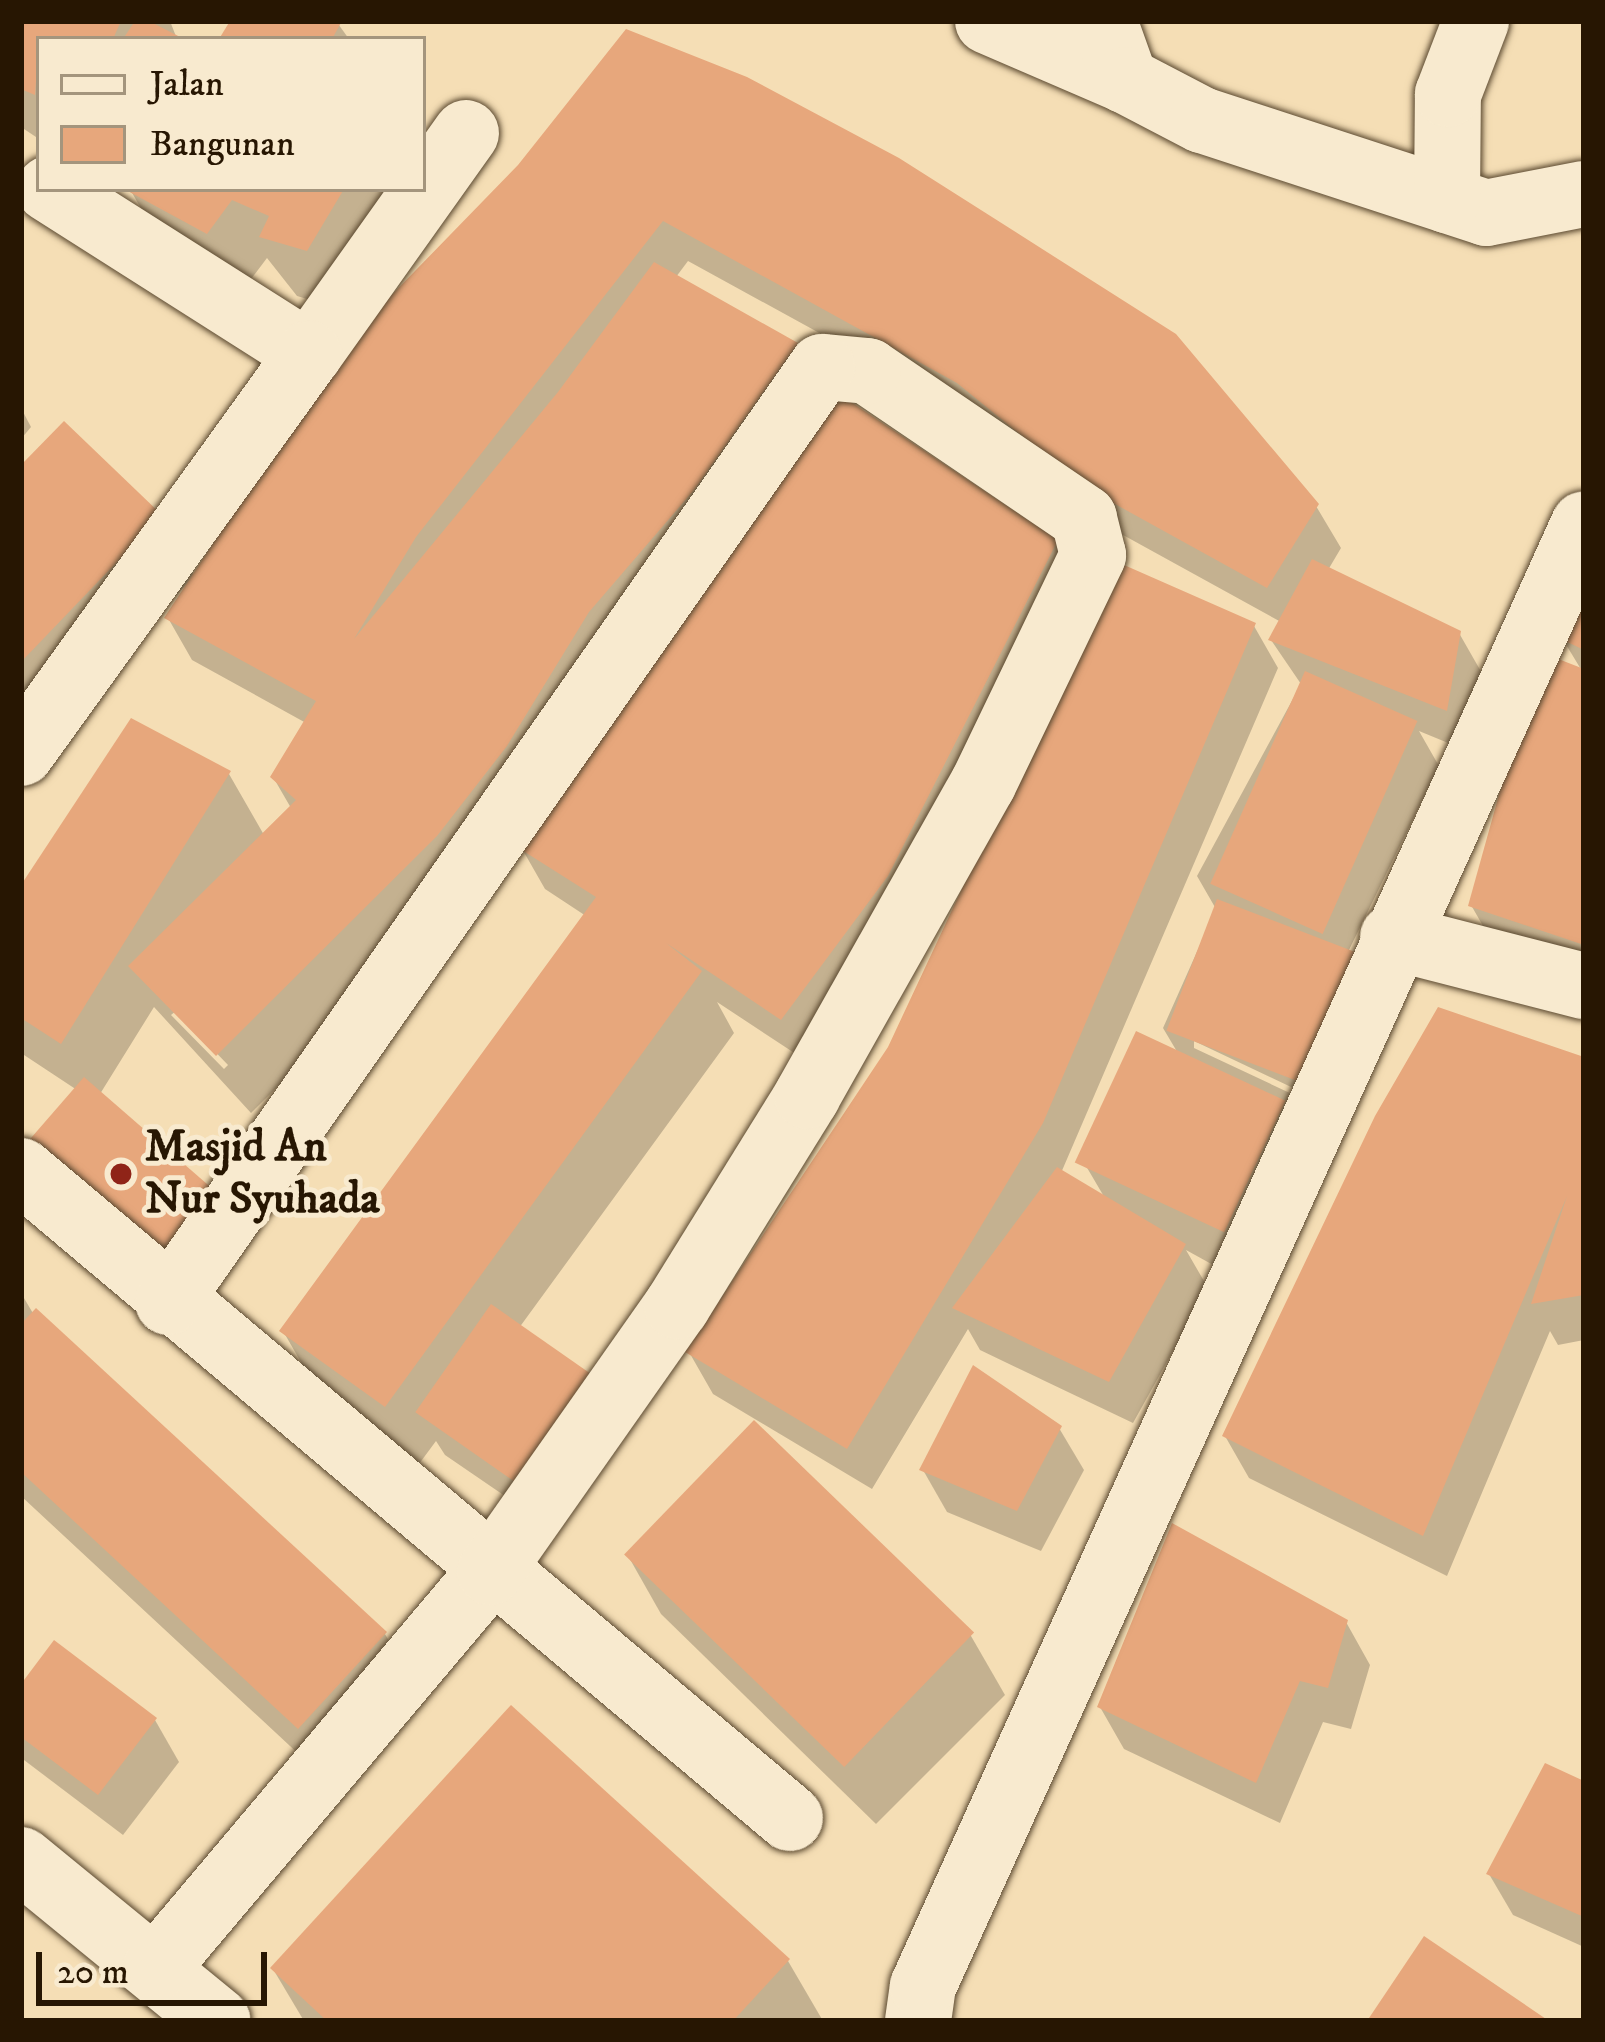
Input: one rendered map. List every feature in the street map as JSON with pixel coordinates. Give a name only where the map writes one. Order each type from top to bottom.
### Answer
[{"type":"street","points":[[988,21],[1114,51],[1202,120],[1486,213],[1584,194]]},
{"type":"street","points":[[1447,200],[1448,94],[1476,21]]},
{"type":"street","points":[[426,189],[466,133]]},
{"type":"street","points":[[55,192],[308,354]]},
{"type":"street","points":[[21,753],[424,192]]},
{"type":"street","points":[[155,1970],[490,1572],[677,1306],[807,1096],[983,784],[1093,555],[1084,518],[1060,494],[868,371],[822,367],[168,1302]]},
{"type":"street","points":[[918,2021],[923,1986],[1393,937],[1584,524]]},
{"type":"street","points":[[1393,937],[1584,986]]},
{"type":"street","points":[[21,1171],[168,1302],[790,1817]]},
{"type":"street","points":[[21,1860],[218,2021]]},
{"type":"building","points":[[21,21],[121,21],[114,36],[36,36],[35,95],[21,89]]},
{"type":"building","points":[[135,21],[149,21],[178,36],[125,36]]},
{"type":"building","points":[[230,21],[342,21],[334,36],[221,36]]},
{"type":"building","points":[[626,29],[747,77],[899,158],[1176,334],[1319,504],[1267,588],[1086,488],[957,383],[663,221],[416,537],[354,639],[558,392],[654,262],[798,343],[694,490],[589,612],[507,746],[437,836],[216,1056],[128,966],[296,800],[270,777],[316,701],[164,618],[346,342],[518,165]]},
{"type":"building","points":[[130,192],[342,192],[307,251],[259,237],[269,216],[232,200],[207,234]]},
{"type":"building","points":[[830,388],[1058,540],[888,876],[781,1020],[666,943],[702,971],[385,1407],[279,1331],[596,897],[517,847]]},
{"type":"building","points":[[64,421],[162,515],[21,662],[21,465]]},
{"type":"building","points":[[1312,559],[1461,631],[1447,711],[1268,640]]},
{"type":"building","points":[[1115,561],[1256,623],[1043,1123],[847,1449],[685,1352],[888,1047]]},
{"type":"building","points":[[1584,584],[1584,650],[1559,638]]},
{"type":"building","points":[[1548,655],[1584,669],[1584,945],[1468,906],[1510,755]]},
{"type":"building","points":[[1305,671],[1417,721],[1323,934],[1210,884]]},
{"type":"building","points":[[131,718],[231,771],[61,1044],[21,1018],[21,885]]},
{"type":"building","points":[[1217,899],[1355,952],[1305,1084],[1166,1031]]},
{"type":"building","points":[[1438,1007],[1584,1057],[1584,1295],[1531,1304],[1567,1196],[1423,1536],[1222,1436],[1375,1116]]},
{"type":"building","points":[[1136,1031],[1286,1101],[1224,1232],[1075,1162]]},
{"type":"building","name":"Masjid An Nur Syuhada","points":[[84,1077],[219,1194],[155,1268],[21,1151]]},
{"type":"building","points":[[1057,1167],[1186,1244],[1109,1382],[952,1308]]},
{"type":"building","points":[[491,1304],[592,1375],[516,1483],[415,1412]]},
{"type":"building","points":[[36,1308],[387,1632],[298,1729],[21,1472],[21,1324]]},
{"type":"building","points":[[973,1365],[1062,1426],[1017,1511],[919,1470]]},
{"type":"building","points":[[754,1420],[974,1633],[844,1767],[624,1555]]},
{"type":"building","points":[[1172,1523],[1348,1620],[1328,1688],[1300,1681],[1256,1783],[1097,1707]]},
{"type":"building","points":[[54,1640],[157,1718],[98,1795],[21,1737],[21,1684]]},
{"type":"building","points":[[511,1705],[790,1959],[733,2021],[327,2021],[270,1968]]},
{"type":"building","points":[[1545,1763],[1584,1781],[1584,1917],[1486,1874]]},
{"type":"building","points":[[1424,1936],[1549,2021],[1367,2021]]},
{"type":"place","name":"Masjid An Nur Syuhada","points":[[121,1174]]}]
